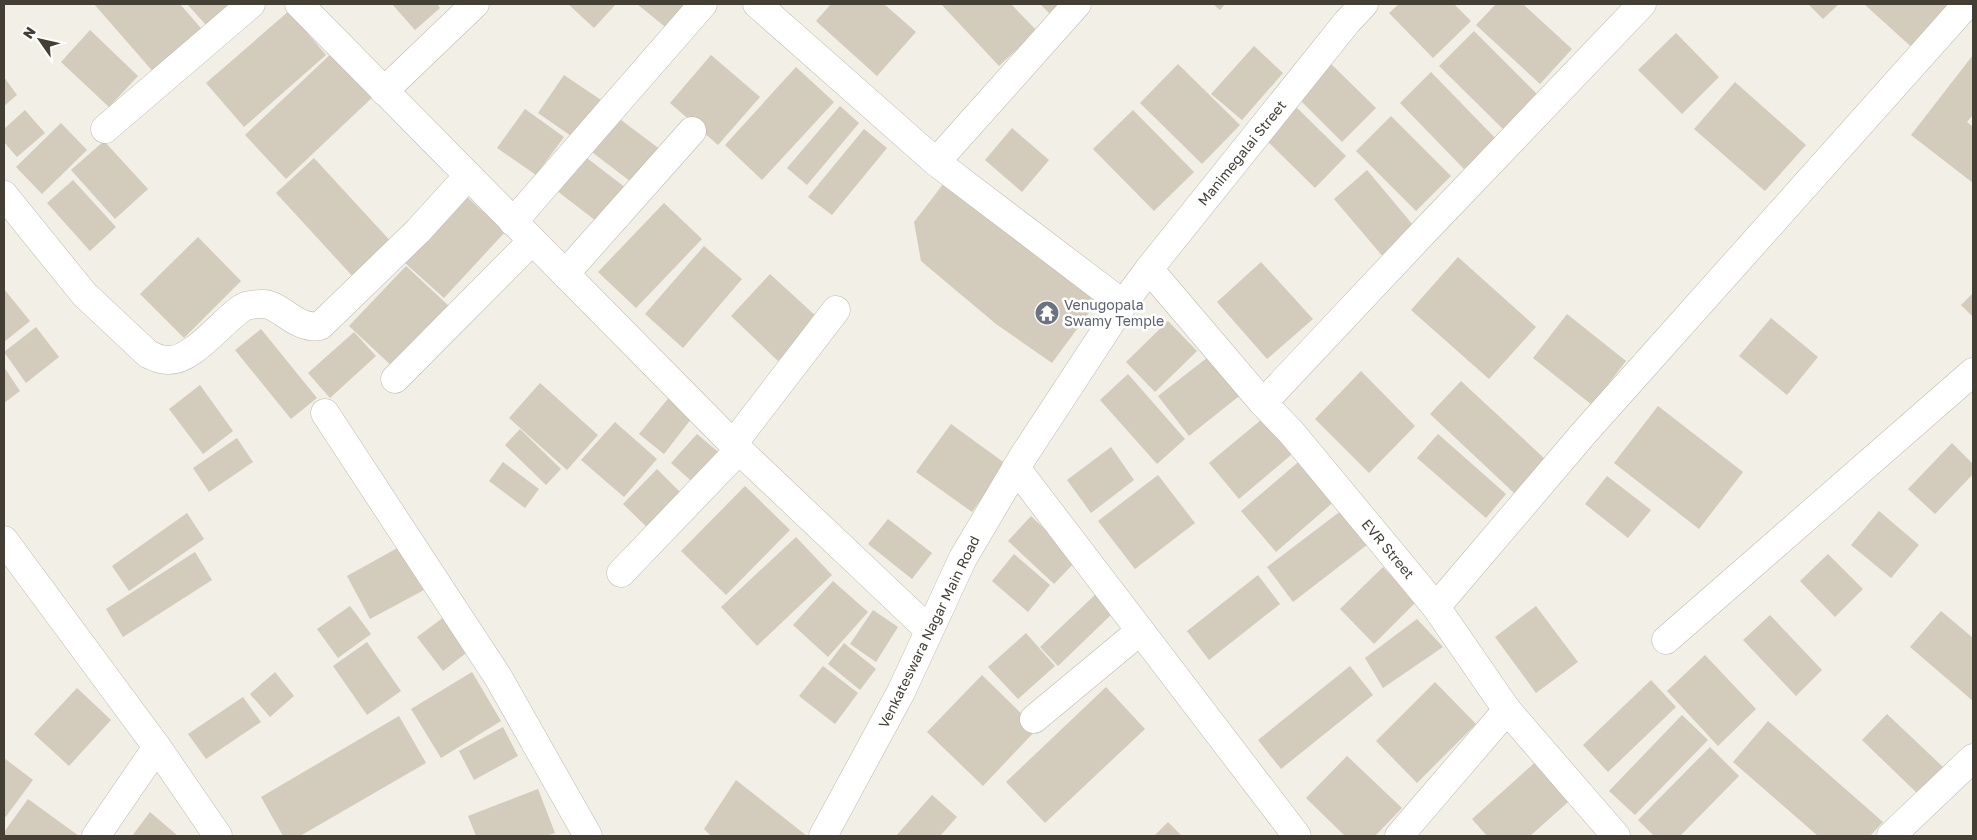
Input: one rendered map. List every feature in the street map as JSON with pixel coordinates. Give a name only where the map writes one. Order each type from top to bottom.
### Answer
[{"type":"street","points":[[105,129],[251,4]]},
{"type":"street","points":[[299,4],[736,447],[929,630]]},
{"type":"street","points":[[384,91],[475,4]]},
{"type":"street","points":[[513,222],[702,4]]},
{"type":"street","points":[[936,162],[1077,4]]},
{"type":"street","name":"Manimegalai Street","points":[[1123,304],[1347,22],[1364,4]]},
{"type":"street","points":[[1263,403],[1642,4]]},
{"type":"street","points":[[1436,607],[1584,433],[1968,4]]},
{"type":"street","points":[[764,6],[936,162],[1123,304]]},
{"type":"street","points":[[565,274],[692,131]]},
{"type":"street","points":[[4,195],[84,294],[148,354],[159,359],[169,360],[188,355],[243,307],[263,303],[285,313],[297,323],[312,328],[320,326],[418,231],[468,176]]},
{"type":"street","points":[[395,379],[532,241]]},
{"type":"street","name":"EVR Street","points":[[1149,269],[1263,403],[1291,432],[1436,607],[1507,710],[1616,836]]},
{"type":"street","name":"Venkateswara Nagar Main Road","points":[[827,834],[901,692],[963,558],[1016,468],[1123,304]]},
{"type":"street","points":[[621,573],[736,447],[836,310]]},
{"type":"street","points":[[1666,640],[1973,372]]},
{"type":"street","points":[[325,413],[498,677],[588,836]]},
{"type":"street","points":[[1016,468],[1297,836]]},
{"type":"street","points":[[4,540],[157,747],[218,836]]},
{"type":"street","points":[[1034,719],[1140,631]]},
{"type":"street","points":[[1399,836],[1507,710]]},
{"type":"street","points":[[96,836],[157,747]]},
{"type":"street","points":[[1891,836],[1973,758]]},
{"type":"building","points":[[94,4],[180,4],[205,33],[156,75]]},
{"type":"building","points":[[187,4],[229,4],[206,25]]},
{"type":"building","points":[[392,4],[437,4],[440,8],[415,30]]},
{"type":"building","points":[[568,4],[616,4],[594,28]]},
{"type":"building","points":[[637,4],[699,4],[674,34]]},
{"type":"building","points":[[831,4],[884,4],[916,32],[877,76],[816,21]]},
{"type":"building","points":[[941,4],[1011,4],[1037,31],[999,66]]},
{"type":"building","points":[[1040,4],[1069,4],[1054,18]]},
{"type":"building","points":[[1213,4],[1225,4],[1220,10]]},
{"type":"building","points":[[1399,4],[1454,4],[1471,21],[1433,58],[1389,13]]},
{"type":"building","points":[[1496,4],[1523,4],[1572,49],[1540,84],[1476,25]]},
{"type":"building","points":[[1808,4],[1839,4],[1823,19]]},
{"type":"building","points":[[1864,4],[1952,4],[1916,51]]},
{"type":"building","points":[[289,11],[326,55],[244,127],[206,83]]},
{"type":"building","points":[[90,30],[138,76],[109,107],[61,62]]},
{"type":"building","points":[[1474,31],[1537,94],[1503,129],[1439,66]]},
{"type":"building","points":[[1676,33],[1719,77],[1682,114],[1638,70]]},
{"type":"building","points":[[1254,46],[1283,73],[1242,120],[1211,94]]},
{"type":"building","points":[[335,50],[376,94],[286,179],[245,135]]},
{"type":"building","points":[[711,55],[760,97],[718,145],[670,103]]},
{"type":"building","points":[[1973,55],[1973,115],[1967,122],[1973,127],[1973,183],[1911,135]]},
{"type":"building","points":[[1326,59],[1376,108],[1342,142],[1293,93]]},
{"type":"building","points":[[1178,64],[1240,125],[1202,164],[1140,103]]},
{"type":"building","points":[[796,67],[834,102],[762,180],[725,145]]},
{"type":"building","points":[[1431,72],[1496,139],[1464,169],[1400,103]]},
{"type":"building","points":[[564,75],[601,100],[574,138],[538,113]]},
{"type":"building","points":[[4,77],[17,95],[4,106]]},
{"type":"building","points":[[1735,82],[1806,145],[1765,191],[1694,129]]},
{"type":"building","points":[[1293,104],[1346,156],[1315,188],[1262,136]]},
{"type":"building","points":[[840,106],[859,123],[807,185],[787,168]]},
{"type":"building","points":[[525,109],[564,137],[536,175],[497,148]]},
{"type":"building","points":[[25,110],[45,133],[17,157],[4,142],[4,129]]},
{"type":"building","points":[[1133,110],[1194,172],[1154,211],[1093,149]]},
{"type":"building","points":[[613,114],[661,150],[635,185],[588,149]]},
{"type":"building","points":[[1391,116],[1451,176],[1416,211],[1356,151]]},
{"type":"building","points":[[61,123],[87,150],[42,194],[16,167]]},
{"type":"building","points":[[1012,128],[1049,160],[1022,192],[985,160]]},
{"type":"building","points":[[864,129],[887,148],[832,215],[808,197]]},
{"type":"building","points":[[104,141],[148,189],[115,219],[71,170]]},
{"type":"building","points":[[579,152],[626,188],[600,224],[552,187]]},
{"type":"building","points":[[314,158],[394,245],[356,280],[276,193]]},
{"type":"building","points":[[1367,170],[1418,231],[1385,259],[1334,199]]},
{"type":"building","points":[[947,179],[1097,302],[1052,363],[996,324],[921,261],[914,222]]},
{"type":"building","points":[[73,180],[116,227],[90,251],[47,203]]},
{"type":"building","points":[[466,196],[505,232],[444,298],[405,263]]},
{"type":"building","points":[[664,203],[702,239],[636,308],[598,272]]},
{"type":"building","points":[[198,237],[241,281],[184,338],[140,294]]},
{"type":"building","points":[[704,246],[742,279],[683,348],[645,314]]},
{"type":"building","points":[[1458,257],[1536,327],[1489,379],[1411,310]]},
{"type":"building","points":[[1261,262],[1313,319],[1267,359],[1217,302]]},
{"type":"building","points":[[406,266],[451,308],[395,369],[349,326]]},
{"type":"building","points":[[770,274],[818,318],[778,361],[731,316]]},
{"type":"building","points":[[4,289],[30,321],[4,342]]},
{"type":"building","points":[[1973,293],[1973,317],[1961,305]]},
{"type":"building","points":[[1567,314],[1626,361],[1592,405],[1533,358]]},
{"type":"building","points":[[1771,318],[1818,357],[1787,395],[1739,356]]},
{"type":"building","points":[[1168,321],[1197,351],[1155,392],[1126,362]]},
{"type":"building","points":[[36,327],[59,357],[26,383],[4,352]]},
{"type":"building","points":[[261,329],[317,398],[291,419],[235,350]]},
{"type":"building","points":[[354,332],[376,356],[330,398],[308,373]]},
{"type":"building","points":[[1212,354],[1243,393],[1189,436],[1158,396]]},
{"type":"building","points":[[4,367],[20,391],[4,403]]},
{"type":"building","points":[[1361,371],[1415,426],[1369,473],[1315,419]]},
{"type":"building","points":[[1128,374],[1185,439],[1157,464],[1100,400]]},
{"type":"building","points":[[1461,381],[1545,459],[1514,493],[1430,414]]},
{"type":"building","points":[[540,383],[598,435],[567,470],[509,418]]},
{"type":"building","points":[[200,385],[233,431],[203,454],[169,409]]},
{"type":"building","points":[[671,395],[695,414],[664,454],[639,434]]},
{"type":"building","points":[[1658,406],[1743,472],[1699,529],[1614,463]]},
{"type":"building","points":[[1267,415],[1297,450],[1239,499],[1209,463]]},
{"type":"building","points":[[615,422],[657,459],[624,497],[581,460]]},
{"type":"building","points":[[951,424],[1006,464],[972,512],[916,472]]},
{"type":"building","points":[[520,429],[561,469],[546,485],[505,445]]},
{"type":"building","points":[[697,434],[723,456],[697,486],[671,463]]},
{"type":"building","points":[[1438,434],[1506,494],[1486,518],[1417,458]]},
{"type":"building","points":[[237,438],[253,462],[209,492],[193,468]]},
{"type":"building","points":[[1952,443],[1973,464],[1973,474],[1935,514],[1908,489]]},
{"type":"building","points":[[1111,447],[1134,480],[1091,513],[1067,480]]},
{"type":"building","points":[[1303,458],[1337,499],[1276,552],[1241,511]]},
{"type":"building","points":[[503,462],[539,489],[525,508],[489,481]]},
{"type":"building","points":[[657,469],[687,499],[654,534],[623,504]]},
{"type":"building","points":[[1158,475],[1195,523],[1135,569],[1098,521]]},
{"type":"building","points":[[1607,476],[1651,510],[1628,538],[1585,504]]},
{"type":"building","points":[[745,486],[790,530],[726,595],[681,551]]},
{"type":"building","points":[[1346,507],[1372,541],[1293,602],[1267,567]]},
{"type":"building","points":[[1879,511],[1919,545],[1891,578],[1851,545]]},
{"type":"building","points":[[187,513],[204,539],[129,591],[112,566]]},
{"type":"building","points":[[1031,516],[1077,560],[1054,584],[1008,541]]},
{"type":"building","points":[[888,519],[932,553],[912,579],[868,544]]},
{"type":"building","points":[[796,537],[832,575],[757,646],[721,607]]},
{"type":"building","points":[[401,546],[424,590],[370,619],[347,576]]},
{"type":"building","points":[[195,552],[212,580],[123,637],[106,609]]},
{"type":"building","points":[[1014,554],[1050,585],[1028,612],[992,581]]},
{"type":"building","points":[[1828,554],[1863,589],[1835,617],[1800,581]]},
{"type":"building","points":[[1383,567],[1416,602],[1374,644],[1340,609]]},
{"type":"building","points":[[1258,575],[1280,604],[1209,660],[1187,631]]},
{"type":"building","points":[[833,581],[868,612],[828,657],[793,625]]},
{"type":"building","points":[[1097,593],[1115,611],[1058,666],[1040,647]]},
{"type":"building","points":[[350,606],[371,634],[338,658],[317,629]]},
{"type":"building","points":[[1536,606],[1578,662],[1536,693],[1495,637]]},
{"type":"building","points":[[873,610],[898,627],[876,662],[850,644]]},
{"type":"building","points":[[1941,611],[1973,638],[1973,701],[1910,647]]},
{"type":"building","points":[[1770,615],[1822,670],[1796,696],[1743,640]]},
{"type":"building","points":[[444,617],[470,650],[443,671],[417,637]]},
{"type":"building","points":[[1417,619],[1443,647],[1383,688],[1365,658]]},
{"type":"building","points":[[1026,633],[1055,666],[1018,699],[988,667]]},
{"type":"building","points":[[367,642],[401,691],[367,715],[333,666]]},
{"type":"building","points":[[844,643],[876,669],[860,690],[828,664]]},
{"type":"building","points":[[1705,655],[1756,709],[1718,746],[1667,691]]},
{"type":"building","points":[[823,666],[858,693],[835,724],[799,696]]},
{"type":"building","points":[[1350,666],[1373,695],[1281,769],[1258,740]]},
{"type":"building","points":[[275,672],[294,696],[270,717],[250,694]]},
{"type":"building","points":[[472,672],[501,721],[441,758],[411,709]]},
{"type":"building","points":[[982,675],[1037,729],[983,786],[927,732]]},
{"type":"building","points":[[1651,680],[1676,707],[1608,772],[1583,745]]},
{"type":"building","points":[[1435,682],[1476,724],[1417,783],[1376,741]]},
{"type":"building","points":[[1106,687],[1145,729],[1045,823],[1006,782]]},
{"type":"building","points":[[77,688],[111,720],[69,766],[34,734]]},
{"type":"building","points":[[243,697],[261,722],[206,759],[188,734]]},
{"type":"building","points":[[1887,714],[1943,767],[1917,793],[1862,740]]},
{"type":"building","points":[[1682,715],[1708,740],[1635,815],[1609,791]]},
{"type":"building","points":[[399,716],[426,763],[300,836],[283,836],[261,797]]},
{"type":"building","points":[[1768,721],[1883,822],[1870,836],[1818,836],[1733,762]]},
{"type":"building","points":[[503,727],[518,756],[474,780],[459,751]]},
{"type":"building","points":[[1710,747],[1739,776],[1680,836],[1654,836],[1638,820]]},
{"type":"building","points":[[1347,756],[1402,808],[1375,836],[1345,836],[1306,798]]},
{"type":"building","points":[[1541,757],[1576,795],[1530,836],[1487,836],[1472,819]]},
{"type":"building","points":[[4,758],[33,780],[4,819]]},
{"type":"building","points":[[736,780],[807,836],[711,836],[704,829]]},
{"type":"building","points":[[538,789],[555,833],[546,836],[476,836],[468,816]]},
{"type":"building","points":[[932,795],[957,817],[940,836],[896,836]]},
{"type":"building","points":[[28,799],[79,836],[4,836],[4,832]]},
{"type":"building","points":[[150,812],[178,836],[132,836]]},
{"type":"building","points":[[1168,822],[1182,836],[1154,836]]},
{"type":"place","name":"Venugopala Swamy Temple","points":[[1047,313]]}]
